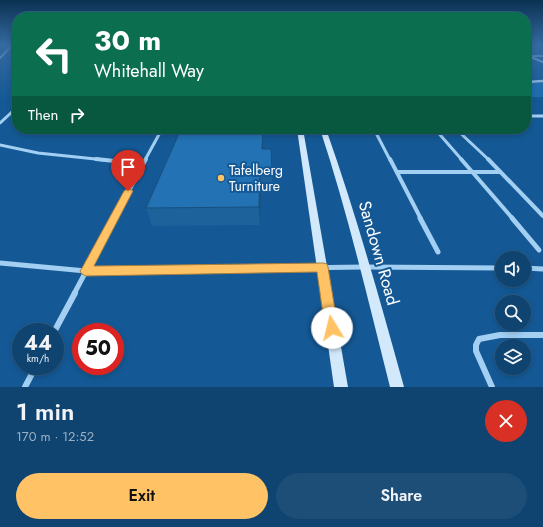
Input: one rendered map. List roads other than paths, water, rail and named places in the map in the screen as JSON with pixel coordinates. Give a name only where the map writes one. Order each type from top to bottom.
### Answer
[{"type":"main road","points":[[301,134],[341,387]]},
{"type":"main road","name":"Sandown Road","points":[[325,134],[342,184],[397,387]]},
{"type":"street","points":[[531,82],[543,82]]},
{"type":"street","points":[[0,122],[12,111]]},
{"type":"street","points":[[531,116],[543,116]]},
{"type":"street","points":[[59,323],[159,134]]},
{"type":"street","points":[[377,134],[438,252]]},
{"type":"street","points":[[439,134],[539,250]]},
{"type":"street","points":[[461,134],[543,216]]},
{"type":"street","points":[[0,145],[38,153],[142,164]]},
{"type":"street","points":[[397,172],[500,172]]},
{"type":"street","points":[[0,263],[86,271],[323,267],[495,268]]},
{"type":"street","points":[[531,268],[543,269]]},
{"type":"street","points":[[492,387],[476,351],[475,344],[478,340],[484,337],[500,335],[543,335]]},
{"type":"street","points":[[25,387],[31,375]]},
{"type":"place","name":"Tafelberg Turniture","points":[[221,178]]}]
